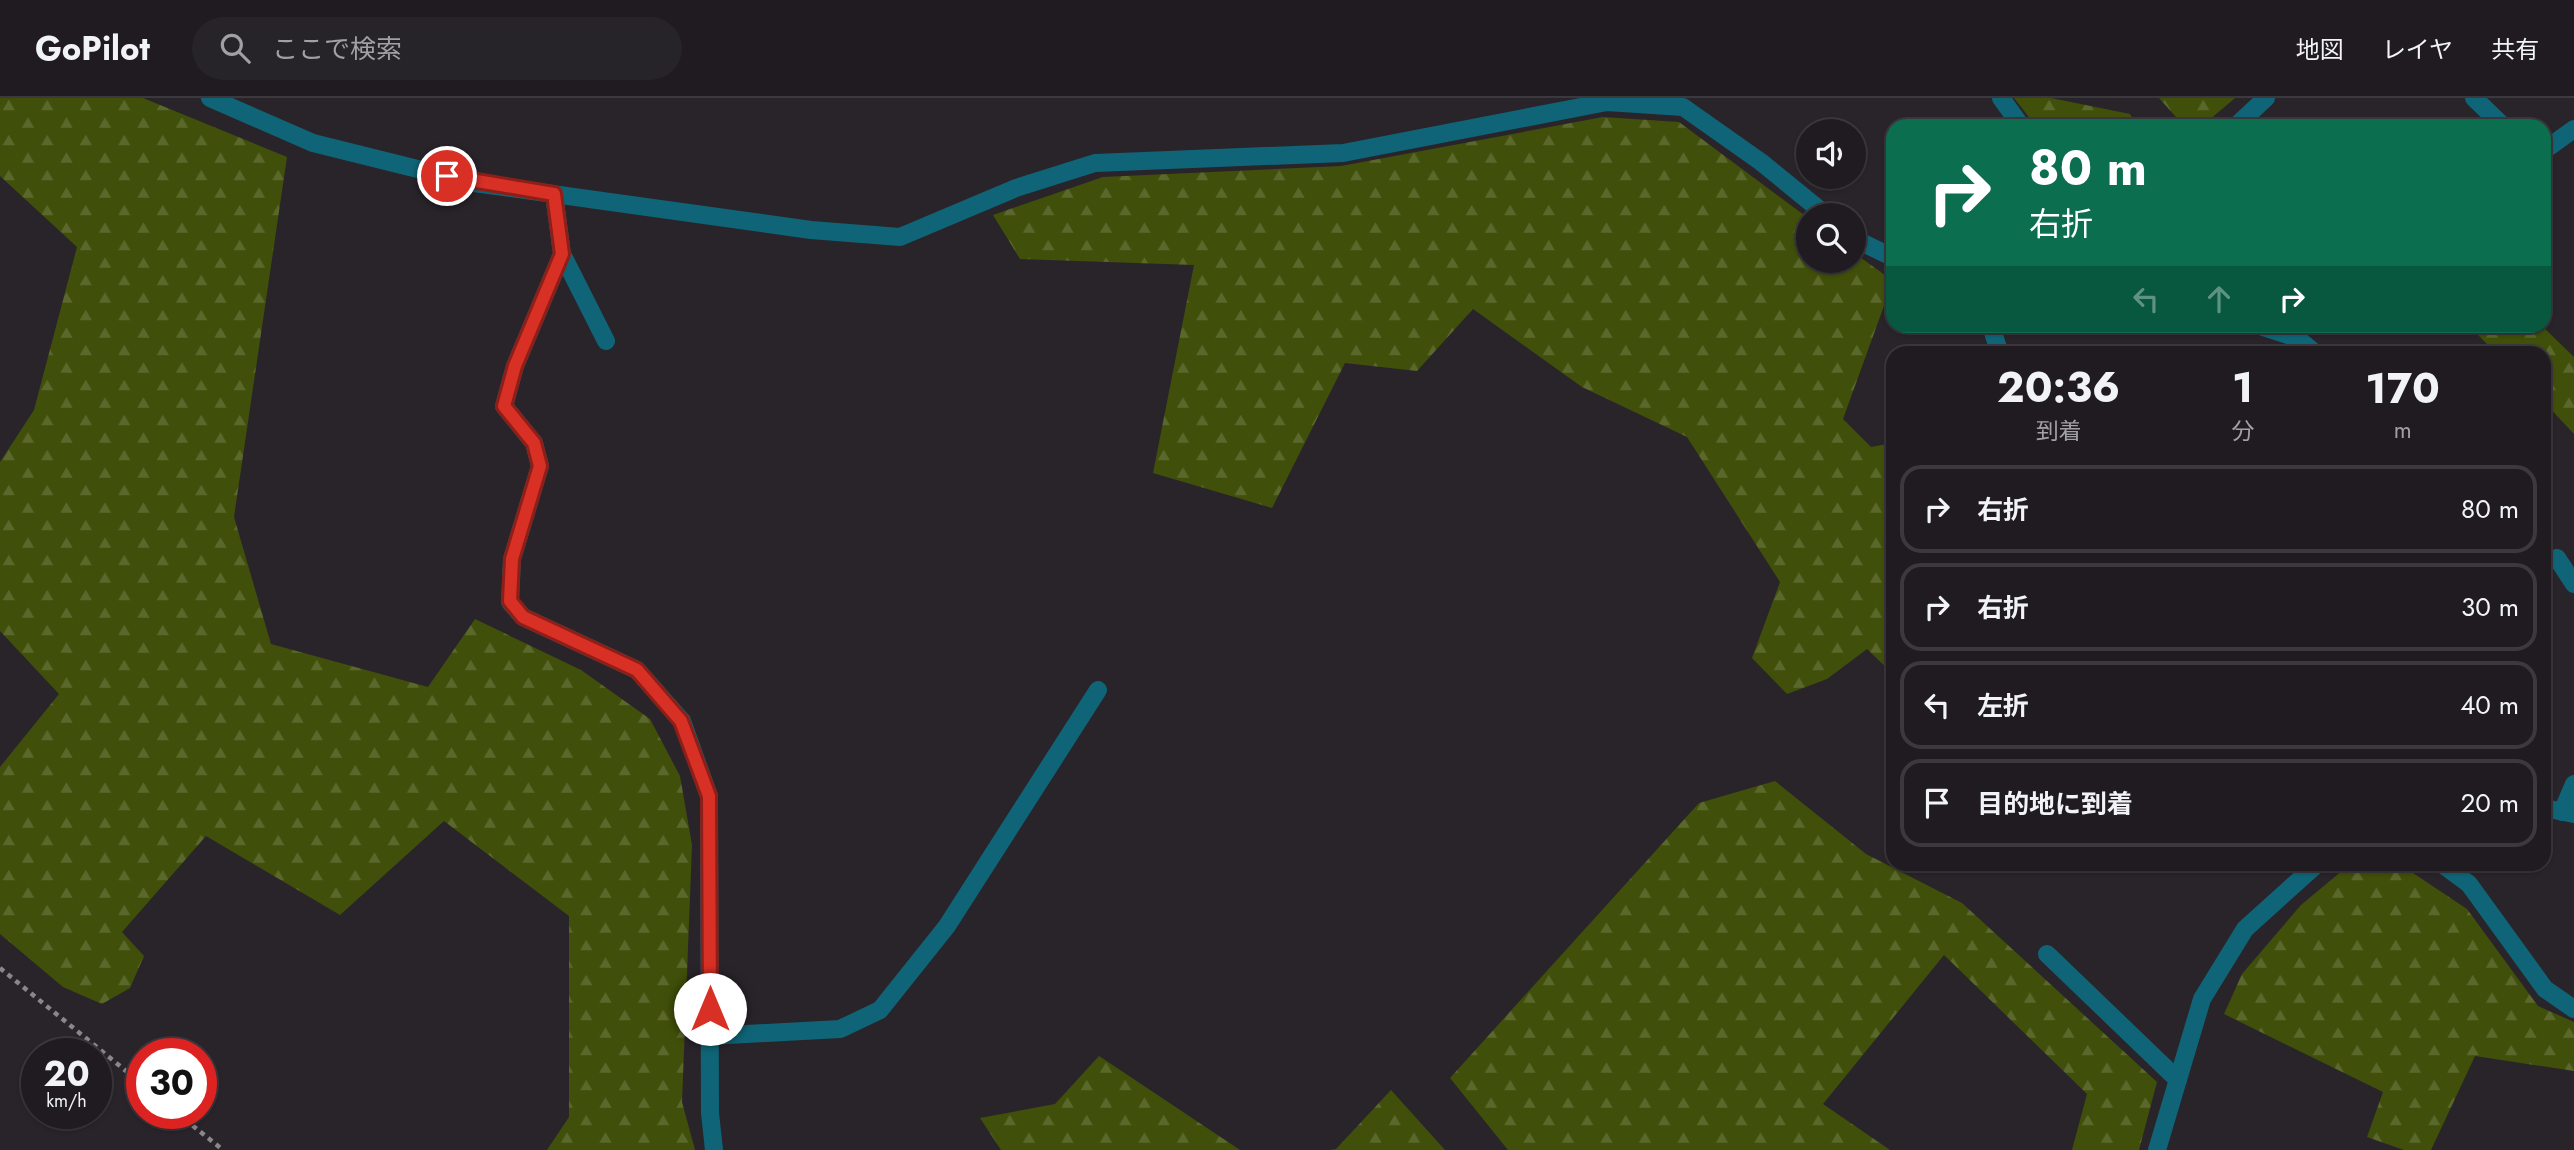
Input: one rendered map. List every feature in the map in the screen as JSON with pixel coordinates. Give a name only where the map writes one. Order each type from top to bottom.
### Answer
[{"type":"street","points":[[209,98],[313,143],[474,183],[811,230],[900,237],[1016,188],[1095,163],[1343,153],[1607,102],[1683,107],[1761,162],[1811,203]]},
{"type":"street","points":[[2001,98],[2016,119]]},
{"type":"street","points":[[2244,119],[2266,98]]},
{"type":"street","points":[[2474,98],[2496,119]]},
{"type":"street","points":[[2551,145],[2574,129]]},
{"type":"street","points":[[554,194],[562,254],[606,341]]},
{"type":"street","points":[[1866,244],[1886,254]]},
{"type":"street","points":[[562,254],[515,366],[504,406],[534,443],[540,466],[512,559],[510,601],[523,617],[637,670],[681,721],[709,796],[710,1113],[714,1150]]},
{"type":"street","points":[[2282,333],[2297,338],[2306,346]]},
{"type":"street","points":[[2557,558],[2574,584]]},
{"type":"street","points":[[710,1035],[840,1029],[880,1010],[947,926],[1098,690]]},
{"type":"street","points":[[2560,811],[2574,784]]},
{"type":"street","points":[[2157,1150],[2202,999],[2245,929],[2309,871]]},
{"type":"street","points":[[2451,871],[2469,884],[2545,989],[2574,1009]]},
{"type":"street","points":[[2047,954],[2178,1080]]},
{"type":"path","points":[[0,968],[126,1071]]},
{"type":"path","points":[[197,1129],[223,1150]]},
{"type":"green space","points":[[0,98],[143,98],[287,157],[234,517],[271,644],[428,687],[475,619],[581,670],[650,719],[680,776],[692,845],[682,1102],[695,1150],[547,1150],[569,1117],[569,916],[444,821],[340,915],[206,836],[122,932],[144,956],[130,988],[102,1004],[63,987],[0,934],[0,767],[59,694],[0,631],[0,462],[34,410],[77,247],[0,176]]},
{"type":"green space","points":[[2014,98],[2051,98],[2130,114],[2133,119],[2030,119]]},
{"type":"green space","points":[[2159,98],[2235,98],[2210,119],[2178,119]]},
{"type":"green space","points":[[1603,117],[1679,122],[1796,209],[1796,273],[1866,273],[1866,261],[1886,276],[1886,300],[1843,419],[1871,447],[1886,444],[1886,667],[1867,649],[1827,679],[1787,694],[1752,658],[1780,582],[1687,437],[1582,387],[1473,309],[1417,371],[1345,363],[1272,508],[1153,473],[1194,265],[1020,259],[993,215],[1103,177],[1341,166]]},
{"type":"green space","points":[[2476,333],[2549,333],[2574,357],[2574,434],[2551,409],[2551,346],[2489,346]]},
{"type":"green space","points":[[1775,781],[1866,854],[1886,864],[1886,871],[1899,871],[1962,903],[2157,1082],[2139,1150],[2072,1150],[2087,1094],[1944,955],[1823,1104],[1890,1150],[1508,1150],[1450,1078],[1699,803]]},
{"type":"green space","points":[[2342,871],[2410,871],[2467,909],[2538,1006],[2574,1022],[2574,1071],[2475,1056],[2431,1150],[2404,1150],[2367,1137],[2383,1092],[2224,1014],[2242,974],[2301,905]]},
{"type":"green space","points":[[1099,1056],[1240,1150],[1001,1150],[980,1118],[1055,1104]]},
{"type":"green space","points":[[1391,1090],[1445,1150],[1330,1150],[1336,1149]]},
{"type":"route","points":[[447,176],[474,183],[554,194],[562,254],[515,366],[504,406],[534,443],[540,466],[512,559],[510,601],[523,617],[637,670],[681,721],[709,796],[710,1009]]}]
